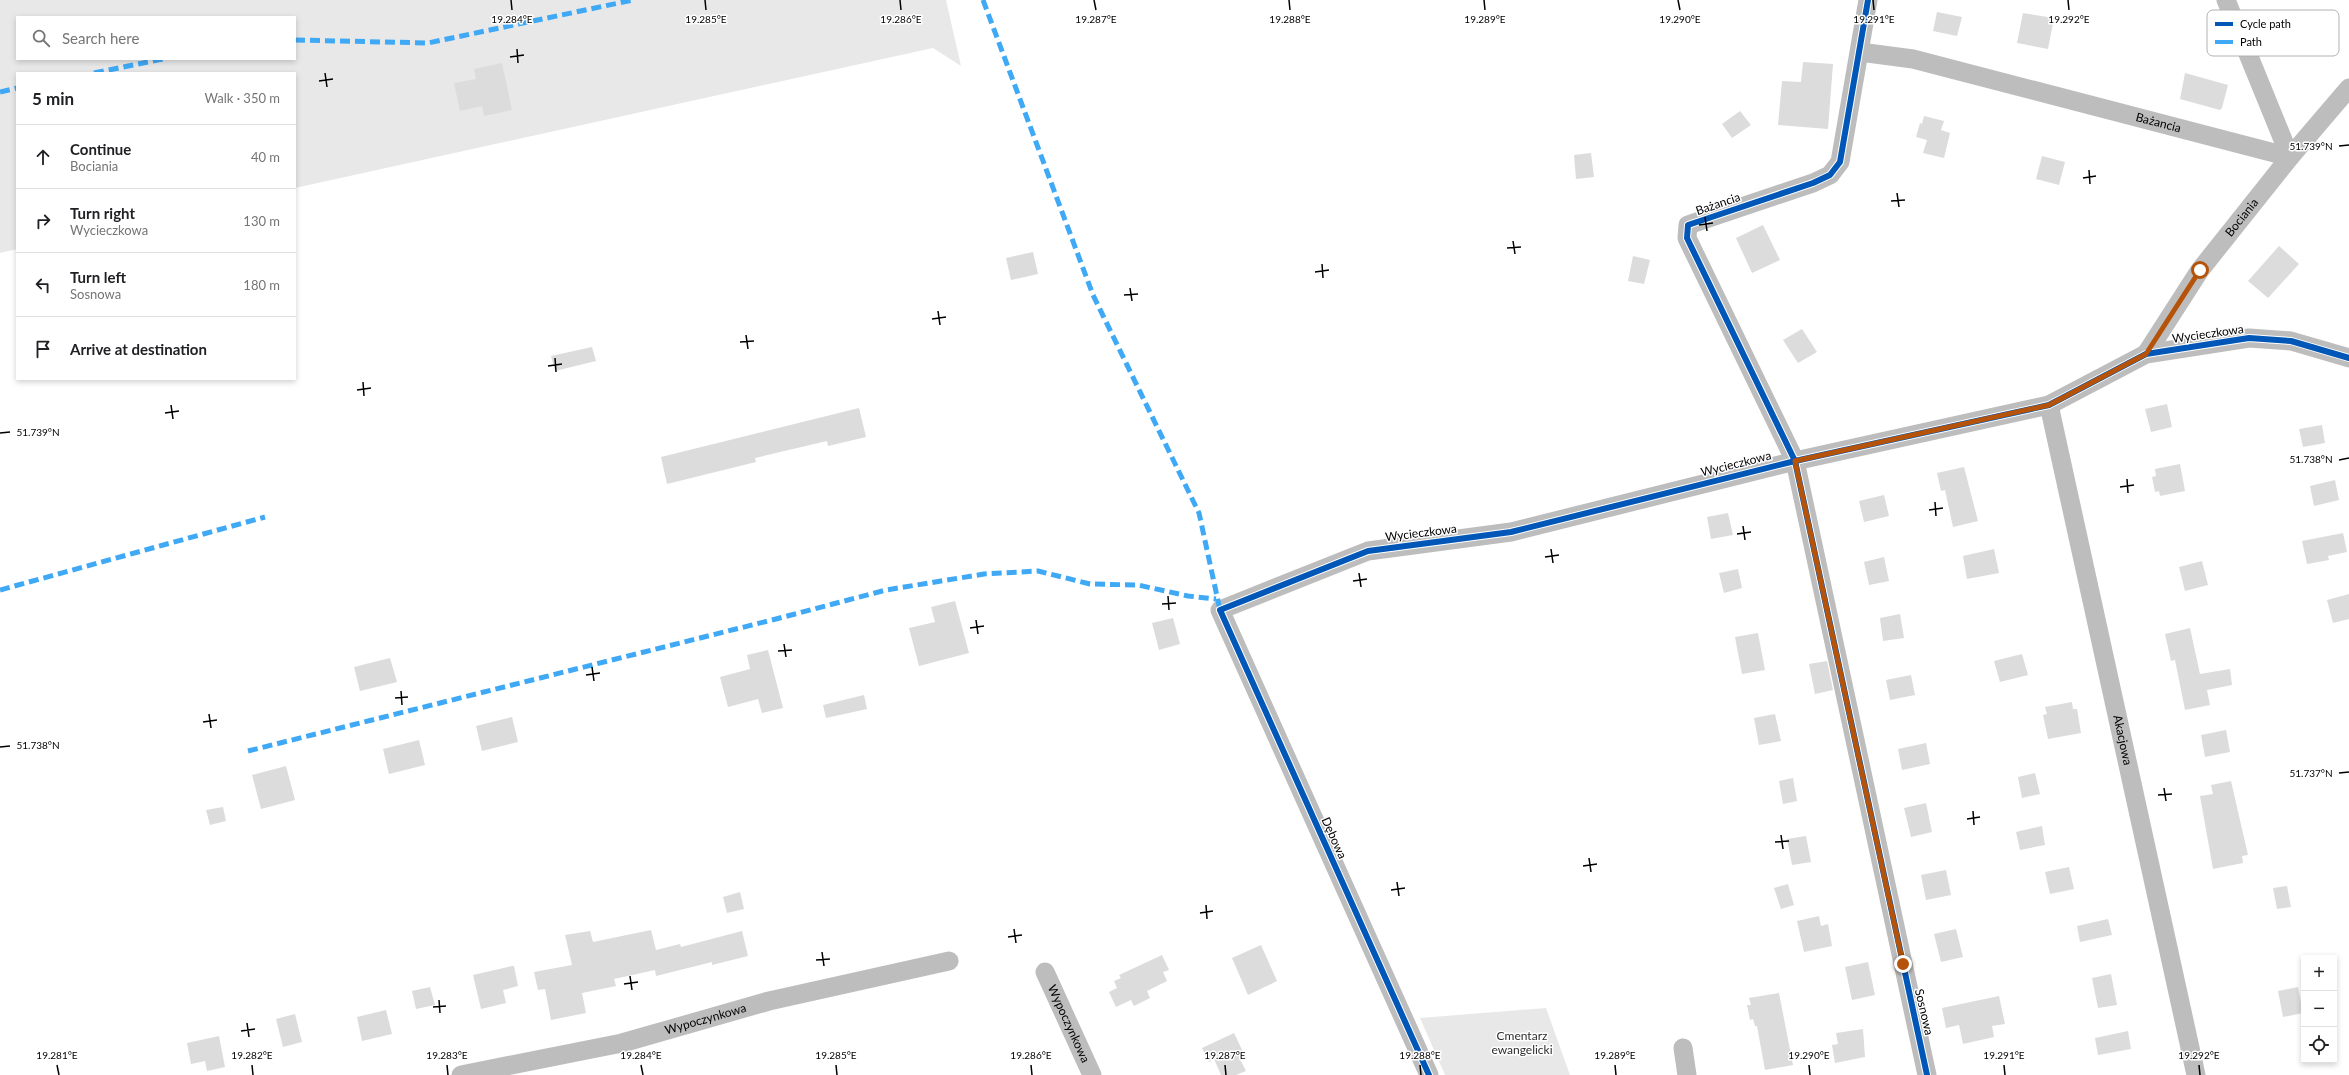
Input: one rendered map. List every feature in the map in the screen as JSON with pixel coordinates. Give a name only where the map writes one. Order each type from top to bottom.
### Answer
[{"type":"street","name":"Bażancia","points":[[1795,461],[1687,238],[1688,225],[1813,184],[1830,175],[1840,162],[1868,0]]},
{"type":"street","points":[[2226,0],[2230,10]]},
{"type":"street","name":"Bażancia","points":[[1860,52],[1913,59],[2290,157]]},
{"type":"street","points":[[2249,56],[2290,157]]},
{"type":"street","name":"Bociania","points":[[2146,354],[2200,270],[2290,157],[2349,88]]},
{"type":"street","name":"Wycieczkowa","points":[[1220,610],[1368,551],[1511,532],[1795,461],[2049,405],[2146,354],[2249,338],[2291,341],[2349,358]]},
{"type":"street","name":"Akacjowa","points":[[2049,405],[2196,1075]]},
{"type":"street","name":"Sosnowa","points":[[1795,461],[1927,1075]]},
{"type":"street","name":"Dębowa","points":[[1220,610],[1429,1075]]},
{"type":"street","name":"Wypoczynkowa","points":[[461,1075],[622,1043],[769,1000],[949,960]]},
{"type":"street","name":"Wypoczynkowa","points":[[1045,972],[1092,1075]]},
{"type":"street","points":[[1683,1048],[1687,1075]]},
{"type":"green space","points":[[0,0],[946,0],[961,66],[933,48],[296,188],[296,72],[16,72],[16,249],[0,253]]},
{"type":"green space","name":"Cmentarz ewangelicki","points":[[1546,1008],[1570,1075],[1445,1075],[1420,1018]]},
{"type":"building","points":[[1937,12],[1962,17],[1957,36],[1933,31]]},
{"type":"building","points":[[2023,13],[2054,18],[2048,49],[2017,43]]},
{"type":"building","points":[[1803,62],[1833,64],[1828,129],[1778,125],[1782,81],[1801,82]]},
{"type":"building","points":[[502,63],[512,110],[484,116],[482,106],[460,111],[454,83],[476,79],[474,69]]},
{"type":"building","points":[[2185,73],[2228,85],[2222,108],[2220,110],[2180,99]]},
{"type":"building","points":[[1740,111],[1751,125],[1732,138],[1722,124]]},
{"type":"building","points":[[1924,116],[1944,121],[1941,130],[1950,133],[1944,158],[1923,153],[1927,140],[1916,137],[1920,123],[1922,124]]},
{"type":"building","points":[[1591,153],[1594,177],[1576,179],[1574,155]]},
{"type":"building","points":[[2042,156],[2065,162],[2059,185],[2036,179]]},
{"type":"building","points":[[1763,225],[1780,260],[1752,273],[1736,238]]},
{"type":"building","points":[[2279,246],[2299,264],[2268,298],[2248,281]]},
{"type":"building","points":[[1033,252],[1038,274],[1011,280],[1006,258]]},
{"type":"building","points":[[1633,256],[1650,260],[1644,284],[1628,281]]},
{"type":"building","points":[[1802,329],[1817,352],[1798,363],[1783,340]]},
{"type":"building","points":[[592,347],[596,361],[555,371],[551,356]]},
{"type":"building","points":[[2167,404],[2172,427],[2151,432],[2145,409]]},
{"type":"building","points":[[859,408],[866,437],[828,446],[827,441],[755,458],[756,462],[667,484],[661,457]]},
{"type":"building","points":[[2322,425],[2325,443],[2303,447],[2299,429]]},
{"type":"building","points":[[2180,464],[2185,491],[2160,496],[2159,491],[2155,492],[2152,477],[2156,476],[2155,469]]},
{"type":"building","points":[[1964,467],[1978,521],[1953,527],[1945,490],[1941,491],[1937,473]]},
{"type":"building","points":[[2335,480],[2339,500],[2314,506],[2310,486]]},
{"type":"building","points":[[1884,495],[1889,516],[1864,522],[1859,501]]},
{"type":"building","points":[[1728,513],[1733,535],[1711,539],[1707,517]]},
{"type":"building","points":[[2343,533],[2347,552],[2328,556],[2329,560],[2307,564],[2302,541]]},
{"type":"building","points":[[1994,549],[1999,573],[1967,579],[1963,556]]},
{"type":"building","points":[[1884,557],[1889,581],[1869,585],[1864,562]]},
{"type":"building","points":[[2202,561],[2208,585],[2185,591],[2179,567]]},
{"type":"building","points":[[1738,569],[1742,588],[1724,593],[1719,573]]},
{"type":"building","points":[[2349,594],[2349,619],[2333,623],[2327,600]]},
{"type":"building","points":[[955,601],[969,653],[919,666],[909,628],[935,622],[931,607]]},
{"type":"building","points":[[1900,614],[1904,638],[1883,641],[1880,618]]},
{"type":"building","points":[[1173,618],[1180,644],[1159,650],[1152,623]]},
{"type":"building","points":[[2190,628],[2200,674],[2230,669],[2232,685],[2207,690],[2210,705],[2185,710],[2175,660],[2171,661],[2165,634]]},
{"type":"building","points":[[1758,633],[1765,670],[1742,674],[1735,637]]},
{"type":"building","points":[[768,650],[783,708],[762,713],[758,699],[728,707],[720,677],[750,669],[747,655]]},
{"type":"building","points":[[2022,654],[2028,675],[2000,682],[1994,661]]},
{"type":"building","points":[[390,658],[397,682],[360,691],[354,667]]},
{"type":"building","points":[[1827,661],[1833,690],[1815,694],[1809,664]]},
{"type":"building","points":[[1911,675],[1915,695],[1890,700],[1886,680]]},
{"type":"building","points":[[864,695],[867,709],[826,718],[823,705]]},
{"type":"building","points":[[2072,702],[2073,709],[2077,709],[2081,733],[2048,739],[2043,715],[2047,714],[2045,707]]},
{"type":"building","points":[[1775,714],[1781,741],[1759,745],[1754,718]]},
{"type":"building","points":[[512,717],[518,742],[482,751],[476,726]]},
{"type":"building","points":[[2226,730],[2230,752],[2205,757],[2201,735]]},
{"type":"building","points":[[419,740],[425,765],[389,774],[383,749]]},
{"type":"building","points":[[1926,743],[1930,764],[1902,770],[1898,749]]},
{"type":"building","points":[[286,766],[295,800],[261,809],[252,775]]},
{"type":"building","points":[[2035,773],[2040,794],[2022,798],[2018,777]]},
{"type":"building","points":[[1793,778],[1797,801],[1783,804],[1779,781]]},
{"type":"building","points":[[2231,781],[2248,855],[2242,856],[2243,863],[2213,869],[2200,796],[2213,794],[2211,785]]},
{"type":"building","points":[[1926,803],[1932,832],[1911,837],[1904,808]]},
{"type":"building","points":[[223,807],[226,821],[210,825],[206,810]]},
{"type":"building","points":[[2042,826],[2045,845],[2020,850],[2016,832]]},
{"type":"building","points":[[1806,836],[1811,862],[1792,865],[1787,839]]},
{"type":"building","points":[[2069,867],[2074,889],[2050,894],[2045,872]]},
{"type":"building","points":[[1946,870],[1951,895],[1926,900],[1921,875]]},
{"type":"building","points":[[1788,884],[1794,905],[1781,909],[1774,888]]},
{"type":"building","points":[[2287,886],[2291,907],[2277,909],[2273,888]]},
{"type":"building","points":[[740,892],[744,909],[727,913],[723,897]]},
{"type":"building","points":[[1819,916],[1821,926],[1828,924],[1832,946],[1804,952],[1797,921]]},
{"type":"building","points":[[2108,919],[2112,935],[2080,942],[2077,926]]},
{"type":"building","points":[[1956,929],[1963,957],[1941,962],[1934,934]]},
{"type":"building","points":[[651,930],[656,950],[680,944],[681,947],[742,931],[748,956],[712,965],[712,962],[656,976],[655,970],[614,979],[616,986],[582,993],[586,1013],[551,1020],[545,989],[538,990],[534,972],[572,965],[565,935],[590,931],[593,942]]},
{"type":"building","points":[[1261,945],[1277,981],[1248,995],[1232,958]]},
{"type":"building","points":[[1162,955],[1169,970],[1163,972],[1167,981],[1147,991],[1150,998],[1134,1006],[1131,1000],[1116,1007],[1109,992],[1117,988],[1114,981],[1121,978],[1119,975]]},
{"type":"building","points":[[1868,962],[1875,995],[1852,1000],[1845,967]]},
{"type":"building","points":[[514,966],[518,986],[503,990],[506,1003],[481,1009],[473,975]]},
{"type":"building","points":[[2111,974],[2117,1005],[2098,1008],[2092,978]]},
{"type":"building","points":[[430,987],[435,1005],[416,1009],[412,991]]},
{"type":"building","points":[[2298,987],[2301,1003],[2301,1013],[2283,1017],[2278,991]]},
{"type":"building","points":[[1779,993],[1793,1065],[1765,1070],[1757,1026],[1755,1026],[1753,1019],[1750,1020],[1747,1005],[1751,1005],[1749,998]]},
{"type":"building","points":[[1999,996],[2005,1024],[1992,1026],[1994,1037],[1963,1044],[1959,1025],[1946,1028],[1942,1008]]},
{"type":"building","points":[[386,1010],[392,1034],[362,1041],[357,1017]]},
{"type":"building","points":[[295,1014],[302,1042],[283,1047],[276,1019]]},
{"type":"building","points":[[1863,1029],[1865,1057],[1835,1063],[1832,1045],[1838,1044],[1836,1033]]},
{"type":"building","points":[[2128,1031],[2131,1049],[2098,1055],[2095,1038]]},
{"type":"building","points":[[1234,1033],[1244,1054],[1239,1057],[1246,1071],[1236,1075],[1221,1075],[1214,1059],[1209,1062],[1202,1048]]},
{"type":"building","points":[[219,1036],[225,1067],[207,1071],[205,1061],[191,1064],[187,1043]]},
{"type":"marked path","points":[[296,40],[428,43],[633,0]]},
{"type":"marked path","points":[[983,0],[1093,295],[1199,513],[1220,610]]},
{"type":"marked path","points":[[99,72],[158,60]]},
{"type":"marked path","points":[[0,92],[16,88]]},
{"type":"marked path","points":[[0,590],[265,517]]},
{"type":"marked path","points":[[248,751],[776,619],[886,590],[984,574],[1038,571],[1090,584],[1138,585],[1188,596],[1216,599]]},
{"type":"cycle path","points":[[1868,0],[1840,162],[1830,175],[1813,183],[1688,225],[1687,238],[1795,461],[1927,1075]]},
{"type":"cycle path","points":[[1429,1075],[1220,610],[1368,551],[1511,532],[1795,461],[2049,405],[2146,354],[2249,338],[2291,341],[2349,358]]},
{"type":"route","points":[[1903,964],[1795,461],[2049,405],[2146,354],[2200,270]]}]
